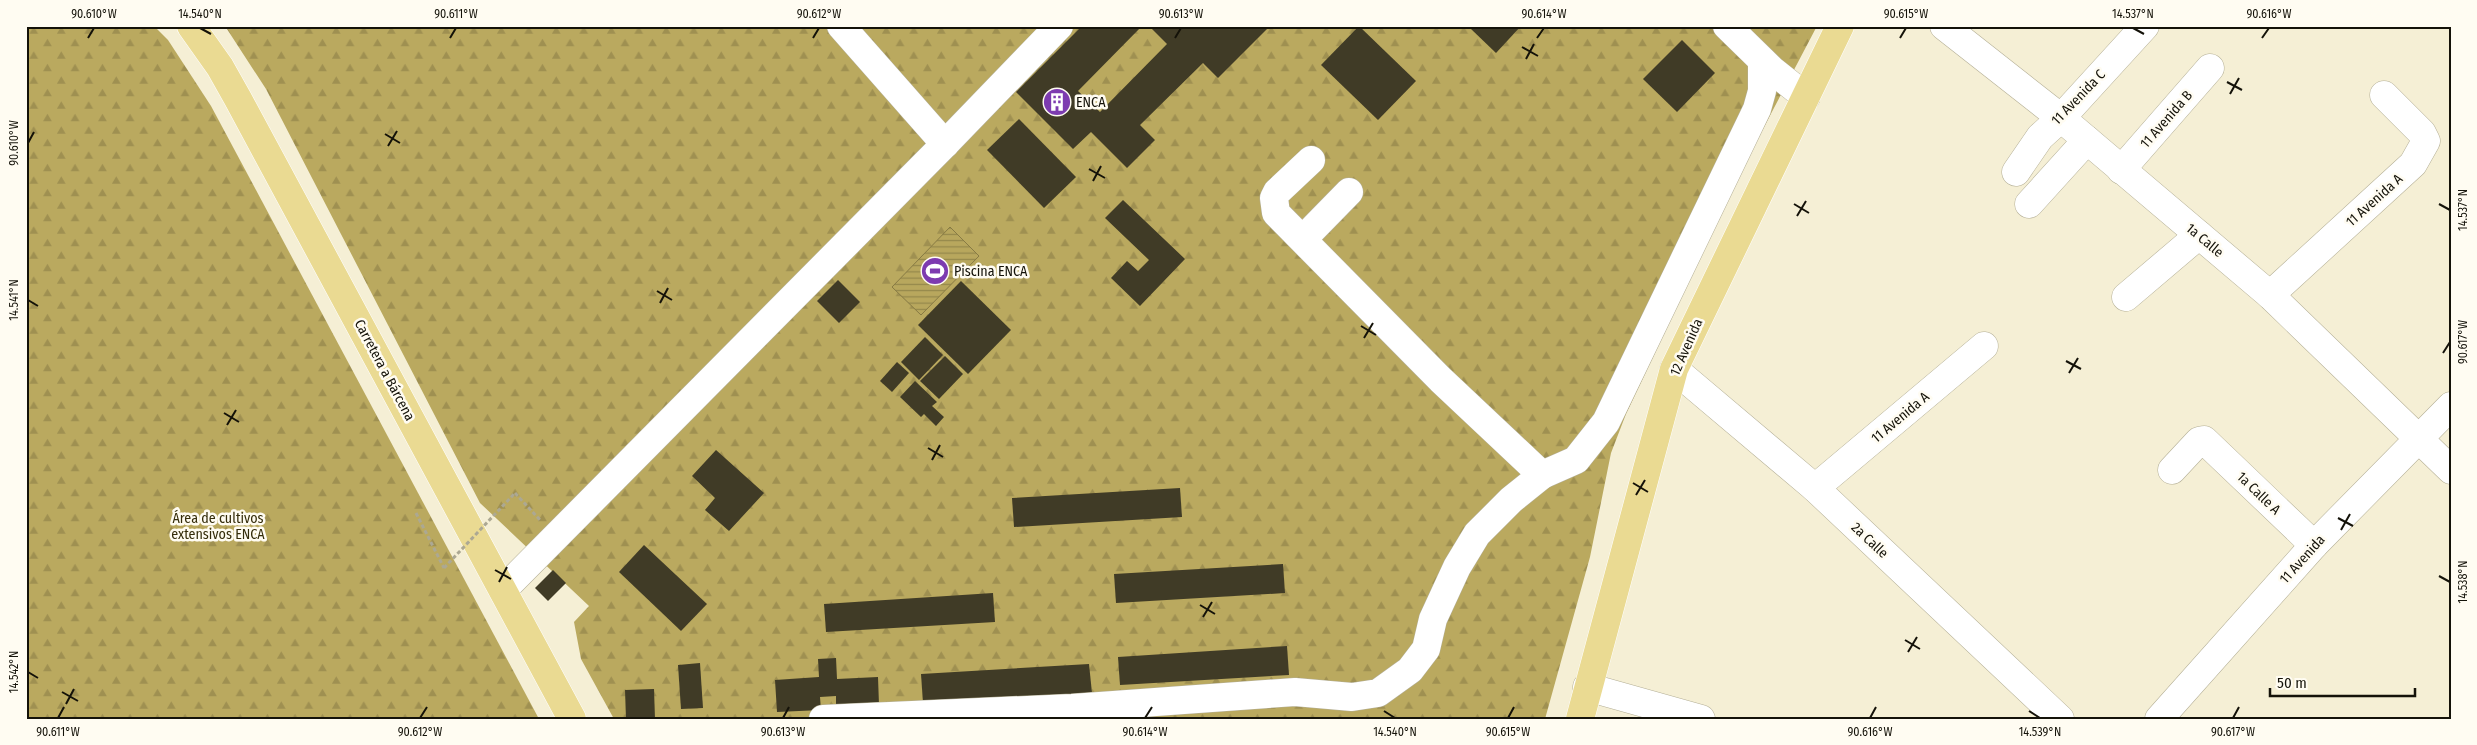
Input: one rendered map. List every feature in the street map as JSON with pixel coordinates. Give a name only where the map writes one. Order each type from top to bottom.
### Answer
[{"type":"main road","name":"Carretera a Bárcena","points":[[191,26],[220,67],[238,99],[572,719]]},
{"type":"main road","name":"12 Avenida","points":[[1580,719],[1587,687],[1674,369],[1840,26]]},
{"type":"street","points":[[841,26],[945,144]]},
{"type":"street","points":[[503,590],[945,144],[1059,26]]},
{"type":"street","points":[[1726,26],[1762,60],[1806,97]]},
{"type":"street","name":"1a Calle","points":[[1944,26],[2061,118],[2270,295],[2451,470]]},
{"type":"street","name":"11 Avenida C","points":[[2016,172],[2040,137],[2061,118],[2145,26]]},
{"type":"street","points":[[823,719],[1072,708],[1295,692],[1352,697],[1378,693],[1410,670],[1426,649],[1433,619],[1457,567],[1477,534],[1511,500],[1542,475],[1576,460],[1606,422],[1757,109],[1762,91],[1762,60]]},
{"type":"street","name":"11 Avenida B","points":[[2121,170],[2210,68]]},
{"type":"street","name":"11 Avenida A","points":[[2270,295],[2413,164],[2426,140],[2422,133],[2384,95]]},
{"type":"street","points":[[2029,204],[2087,140]]},
{"type":"street","points":[[1311,160],[1282,186],[1274,198],[1276,213],[1441,380],[1542,475]]},
{"type":"street","points":[[1303,239],[1349,192]]},
{"type":"street","points":[[2126,297],[2199,235]]},
{"type":"street","name":"11 Avenida A","points":[[1815,488],[1984,346]]},
{"type":"street","name":"2a Calle","points":[[1674,369],[1815,488],[2060,719]]},
{"type":"street","name":"11 Avenida","points":[[2159,719],[2314,545],[2451,406]]},
{"type":"street","name":"1a Calle A","points":[[2172,470],[2199,441],[2204,440],[2314,545]]},
{"type":"street","points":[[1587,687],[1701,719]]},
{"type":"path","points":[[416,513],[444,568],[515,493],[556,536]]},
{"type":"green space","name":"Área de cultivos extensivos ENCA","points":[[26,26],[154,26],[168,40],[211,106],[539,719],[26,719]]},
{"type":"green space","points":[[225,26],[1817,26],[1743,167],[1626,414],[1611,453],[1590,557],[1545,719],[614,719],[581,659],[574,622],[589,606],[480,503],[266,89]]},
{"type":"shaded area","name":"Piscina ENCA","points":[[950,227],[979,256],[921,315],[892,287]]},
{"type":"building","name":"ENCA","points":[[1082,26],[1142,26],[1078,91],[1100,112],[1167,44],[1149,26],[1270,26],[1218,78],[1203,63],[1140,125],[1155,140],[1127,168],[1091,132],[1073,149],[1016,92]]},
{"type":"building","points":[[1359,26],[1416,81],[1378,120],[1321,65]]},
{"type":"building","points":[[1474,26],[1521,26],[1496,53],[1471,29]]},
{"type":"building","points":[[1682,40],[1715,73],[1677,112],[1643,79]]},
{"type":"building","points":[[1019,119],[1076,177],[1044,208],[987,150]]},
{"type":"building","points":[[1123,200],[1185,259],[1140,306],[1111,278],[1127,261],[1138,271],[1149,260],[1105,218]]},
{"type":"building","points":[[838,280],[860,302],[839,323],[817,301]]},
{"type":"building","points":[[961,281],[1011,330],[968,374],[918,325]]},
{"type":"building","points":[[925,337],[943,355],[919,380],[901,362]]},
{"type":"building","points":[[945,356],[963,374],[939,399],[920,381]]},
{"type":"building","points":[[897,362],[909,373],[892,392],[880,381]]},
{"type":"building","points":[[915,381],[937,402],[932,406],[944,417],[936,426],[924,414],[921,417],[900,397]]},
{"type":"building","points":[[716,450],[764,493],[729,531],[705,510],[715,498],[692,476]]},
{"type":"building","points":[[1180,488],[1182,517],[1014,527],[1012,498]]},
{"type":"building","points":[[644,545],[707,604],[681,631],[619,572]]},
{"type":"building","points":[[1283,564],[1285,593],[1116,603],[1114,574]]},
{"type":"building","points":[[553,570],[566,583],[548,601],[535,588]]},
{"type":"building","points":[[993,593],[995,622],[826,632],[824,604]]},
{"type":"building","points":[[1287,646],[1289,675],[1120,685],[1118,657]]},
{"type":"building","points":[[836,658],[837,679],[878,677],[879,705],[836,707],[836,696],[820,697],[821,710],[777,712],[775,680],[819,677],[818,659]]},
{"type":"building","points":[[700,663],[703,708],[681,709],[678,665]]},
{"type":"building","points":[[1089,664],[1092,693],[923,703],[921,674]]},
{"type":"building","points":[[654,689],[655,719],[626,719],[625,690]]},
{"type":"place","name":"ENCA","points":[[1057,102]]},
{"type":"place","name":"Piscina ENCA","points":[[935,271]]}]
